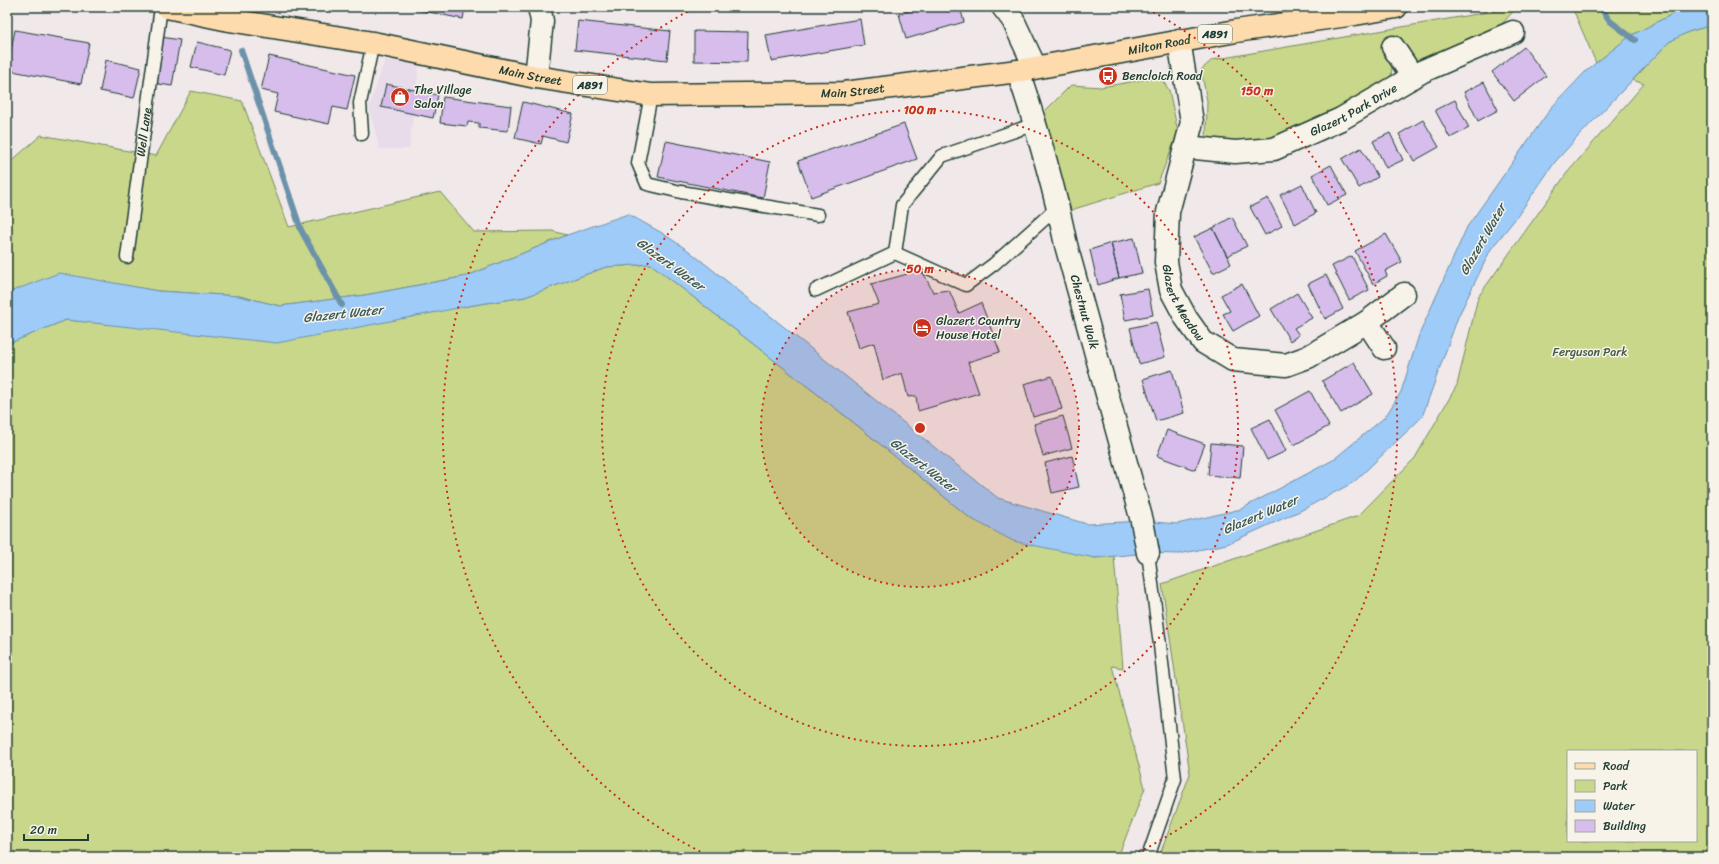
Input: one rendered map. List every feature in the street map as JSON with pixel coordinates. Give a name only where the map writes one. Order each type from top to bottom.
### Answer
[{"type":"main road","name":"Main Street","points":[[167,7],[230,20],[373,43],[536,77],[651,94],[844,93],[1026,69]]},
{"type":"main road","name":"Milton Road","points":[[1026,69],[1179,40],[1355,11],[1396,7]]},
{"type":"street","points":[[536,77],[542,21],[539,7]]},
{"type":"street","points":[[1003,7],[1013,20],[1026,69]]},
{"type":"street","name":"Glazert Park Drive","points":[[1186,147],[1235,152],[1274,149],[1341,119],[1423,71],[1513,32]]},
{"type":"street","name":"Glazert Meadow","points":[[1179,40],[1192,122],[1168,212],[1166,262],[1171,290],[1186,318],[1203,342],[1232,360],[1286,365],[1308,358],[1367,322],[1404,294]]},
{"type":"street","points":[[1393,47],[1413,77]]},
{"type":"street","name":"Chestnut Walk","points":[[1026,69],[1035,124],[1058,207],[1066,245],[1142,521],[1148,553]]},
{"type":"street","points":[[1367,322],[1384,348]]},
{"type":"lane","name":"Well Lane","points":[[127,257],[161,7]]},
{"type":"lane","points":[[362,134],[360,103],[373,43]]},
{"type":"lane","points":[[651,94],[638,163],[647,184],[681,192],[818,215]]},
{"type":"lane","points":[[894,253],[902,205],[942,156],[1035,124]]},
{"type":"lane","points":[[816,290],[894,253],[966,284],[994,264],[1058,207]]},
{"type":"lane","points":[[1148,553],[1175,779],[1148,857]]},
{"type":"shaded area","points":[[385,60],[419,65],[409,149],[380,149],[369,108]]},
{"type":"green space","points":[[1517,7],[1501,25],[1427,63],[1390,59],[1392,66],[1391,78],[1334,111],[1304,126],[1274,138],[1257,142],[1206,142],[1207,101],[1201,70],[1212,60]]},
{"type":"green space","points":[[1572,7],[1686,7],[1630,36],[1596,63]]},
{"type":"green space","name":"Ferguson Park","points":[[1712,25],[1712,857],[1159,857],[1190,774],[1162,584],[1358,516],[1415,458],[1457,385],[1478,297],[1567,173],[1644,84],[1633,80],[1669,42],[1688,32]]},
{"type":"green space","points":[[1160,77],[1169,90],[1178,132],[1158,183],[1071,210],[1048,132],[1045,111],[1071,85],[1101,87]]},
{"type":"green space","points":[[191,91],[242,101],[289,227],[440,192],[474,232],[552,231],[567,235],[467,276],[365,295],[280,306],[239,296],[158,291],[110,283],[7,294],[7,165],[41,135],[156,156]]},
{"type":"green space","points":[[651,264],[858,426],[970,518],[1095,558],[1114,556],[1123,668],[1112,666],[1145,788],[1118,857],[7,857],[7,349],[10,343],[66,320],[111,324],[468,306],[525,297],[606,267]]},
{"type":"water","name":"Glazert Water","points":[[1686,7],[1712,7],[1712,25],[1688,32],[1669,42],[1555,162],[1516,218],[1491,249],[1458,317],[1422,417],[1354,482],[1302,510],[1227,544],[1179,554],[1148,553],[1095,558],[1013,541],[970,518],[858,426],[651,264],[606,267],[525,297],[468,306],[277,343],[66,320],[10,343],[7,348],[7,293],[59,273],[158,291],[239,296],[280,306],[365,295],[467,276],[567,235],[628,214],[662,233],[689,251],[998,498],[1087,524],[1142,521],[1177,524],[1241,509],[1333,460],[1385,417],[1401,392],[1419,335],[1467,227],[1551,108],[1587,70],[1630,36]]},
{"type":"building","points":[[404,7],[465,7],[463,19]]},
{"type":"building","points":[[921,7],[960,7],[964,22],[906,39],[899,14]]},
{"type":"building","points":[[860,19],[864,45],[771,61],[766,35]]},
{"type":"building","points":[[578,21],[670,31],[667,60],[575,50]]},
{"type":"building","points":[[15,30],[89,43],[81,84],[7,70]]},
{"type":"building","points":[[694,31],[748,32],[747,62],[694,61]]},
{"type":"building","points":[[161,37],[180,40],[172,86],[153,83]]},
{"type":"building","points":[[197,42],[230,50],[224,75],[191,67]]},
{"type":"building","points":[[1524,47],[1546,76],[1514,101],[1492,72]]},
{"type":"building","points":[[269,56],[355,75],[347,110],[333,107],[329,124],[274,112],[278,94],[261,90]]},
{"type":"building","points":[[106,60],[141,68],[134,98],[100,91]]},
{"type":"building","points":[[1484,82],[1498,110],[1478,121],[1464,92]]},
{"type":"building","points":[[386,84],[438,95],[433,118],[381,107]]},
{"type":"building","points":[[443,97],[511,106],[508,131],[479,128],[479,123],[468,122],[467,126],[440,123]]},
{"type":"building","points":[[1455,100],[1469,128],[1450,138],[1435,110]]},
{"type":"building","points":[[523,102],[573,114],[566,142],[543,136],[541,144],[515,138]]},
{"type":"building","points":[[1423,120],[1439,147],[1414,161],[1399,134]]},
{"type":"building","points":[[904,124],[917,159],[811,197],[798,161]]},
{"type":"building","points":[[1390,133],[1403,160],[1386,168],[1373,141]]},
{"type":"building","points":[[666,141],[770,162],[763,198],[658,177]]},
{"type":"building","points":[[1361,148],[1378,177],[1359,188],[1342,159]]},
{"type":"building","points":[[1331,165],[1347,195],[1327,205],[1312,175]]},
{"type":"building","points":[[1302,184],[1316,213],[1295,224],[1280,195]]},
{"type":"building","points":[[1268,198],[1282,226],[1265,235],[1250,207]]},
{"type":"building","points":[[1232,217],[1247,246],[1227,256],[1213,228]]},
{"type":"building","points":[[1213,228],[1231,264],[1213,273],[1194,237]]},
{"type":"building","points":[[1386,234],[1402,262],[1385,271],[1387,276],[1373,284],[1355,251]]},
{"type":"building","points":[[1134,238],[1142,273],[1119,278],[1111,243]]},
{"type":"building","points":[[1111,243],[1119,278],[1098,285],[1090,250]]},
{"type":"building","points":[[1352,256],[1369,290],[1349,300],[1332,266]]},
{"type":"building","name":"Glazert Country House Hotel","points":[[922,270],[933,292],[949,290],[959,313],[981,303],[1000,352],[968,362],[979,393],[918,411],[916,396],[908,397],[902,373],[883,380],[874,343],[859,348],[848,312],[879,304],[871,284]]},
{"type":"building","points":[[1326,275],[1343,309],[1325,319],[1308,284]]},
{"type":"building","points":[[1242,284],[1259,316],[1233,331],[1223,314],[1230,311],[1221,295]]},
{"type":"building","points":[[1148,289],[1153,315],[1125,320],[1120,294]]},
{"type":"building","points":[[1297,293],[1312,318],[1294,328],[1299,335],[1290,341],[1271,309]]},
{"type":"building","points":[[1156,322],[1165,357],[1139,364],[1130,328]]},
{"type":"building","points":[[1354,362],[1373,394],[1341,413],[1322,381]]},
{"type":"building","points":[[1172,370],[1184,413],[1156,421],[1143,379]]},
{"type":"building","points":[[1052,376],[1062,409],[1033,417],[1024,384]]},
{"type":"building","points":[[1310,391],[1329,426],[1294,445],[1275,410]]},
{"type":"building","points":[[1063,416],[1072,448],[1043,456],[1034,424]]},
{"type":"building","points":[[1270,419],[1286,451],[1267,460],[1251,428]]},
{"type":"building","points":[[1167,430],[1205,444],[1195,470],[1157,456]]},
{"type":"building","points":[[1211,443],[1243,446],[1240,478],[1208,475]]},
{"type":"building","points":[[1072,456],[1079,487],[1052,493],[1045,463]]},
{"type":"waterway","points":[[1600,7],[1610,21],[1635,40]]},
{"type":"waterway","name":"Glazert Water","points":[[241,50],[301,230],[342,305]]},
{"type":"place","name":"Bencloich Road","points":[[1108,76]]},
{"type":"place","name":"The Village Salon","points":[[400,97]]},
{"type":"place","name":"Glazert Country House Hotel","points":[[922,328]]}]
